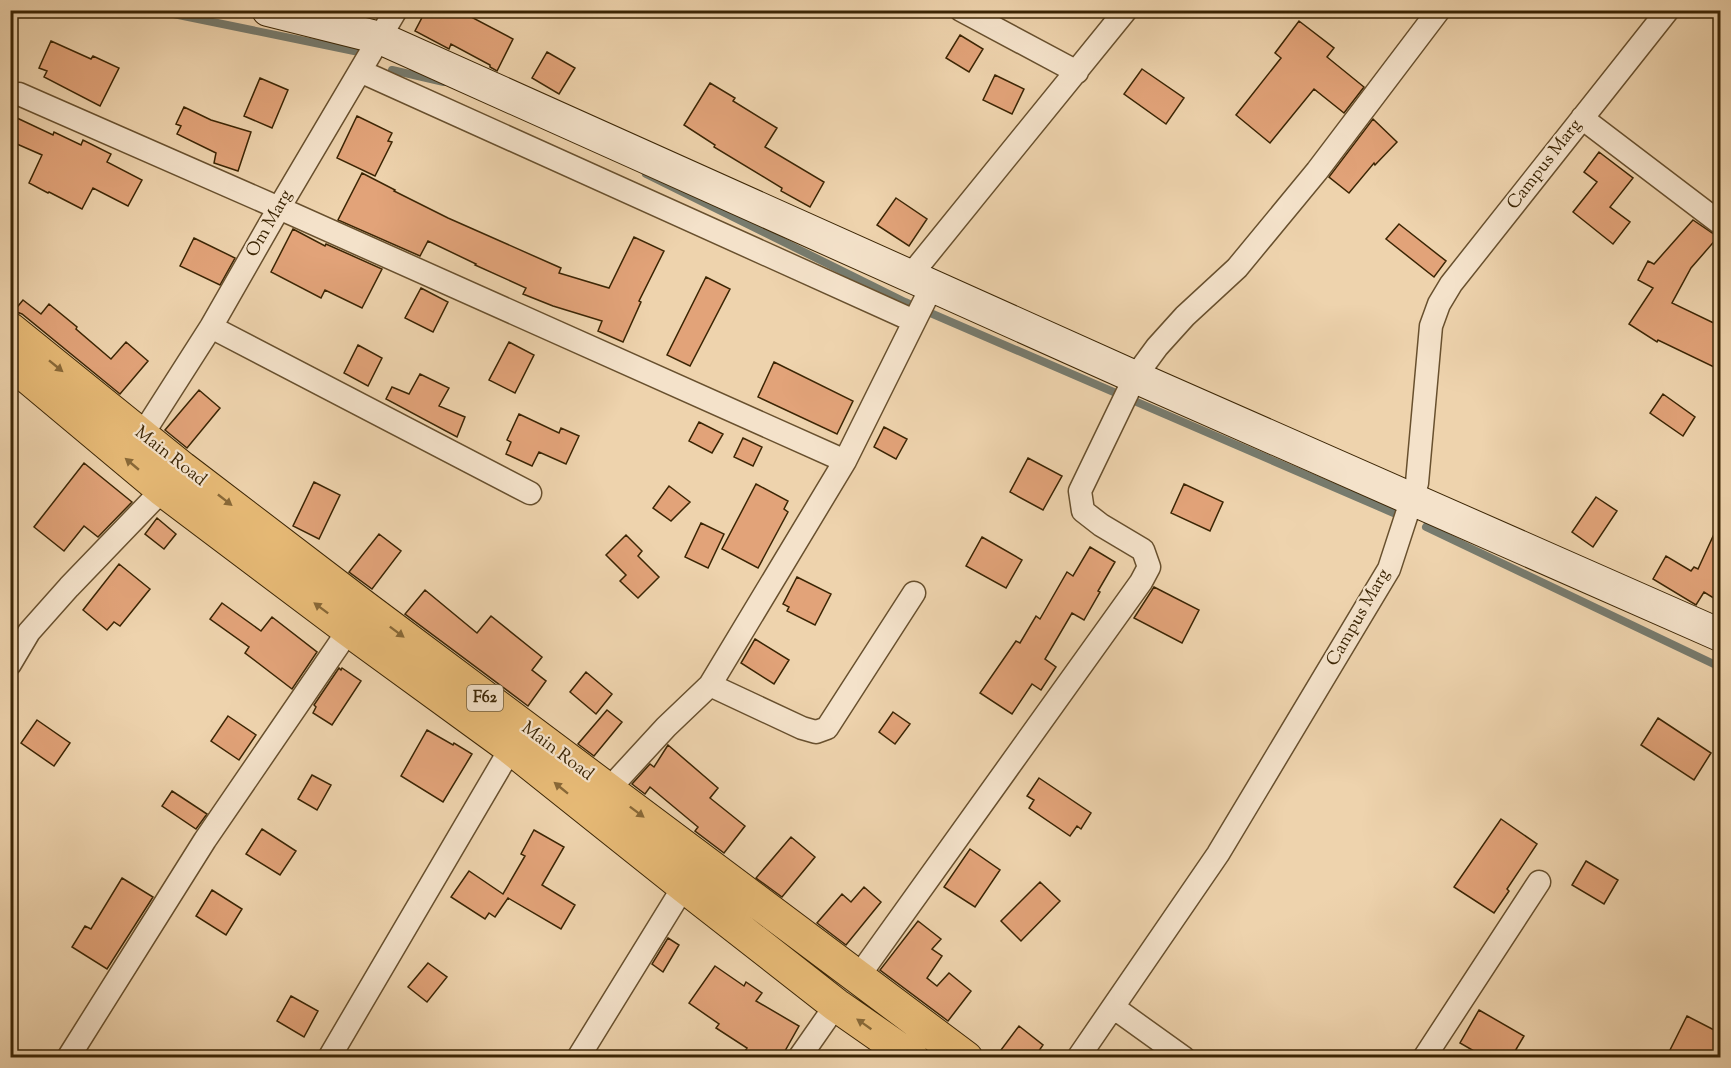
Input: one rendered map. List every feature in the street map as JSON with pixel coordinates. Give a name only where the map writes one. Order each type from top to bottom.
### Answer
[{"type":"main road","name":"Main Road","points":[[10,329],[142,435],[173,479]]},
{"type":"main road","name":"Main Road","points":[[10,362],[173,479],[357,619],[511,748],[684,886],[836,1005],[912,1058]]},
{"type":"main road","name":"Main Road","points":[[357,619],[608,790],[966,1058]]},
{"type":"street","points":[[268,10],[380,38],[920,298]]},
{"type":"street","name":"Om Marg","points":[[142,435],[212,327],[396,10]]},
{"type":"street","points":[[961,10],[1077,72]]},
{"type":"street","points":[[608,790],[666,727],[710,685],[844,461],[920,298],[1077,72],[1126,10]]},
{"type":"street","points":[[858,977],[1141,582],[1149,567],[1143,550],[1101,525],[1083,511],[1080,491],[1135,377],[1157,347],[1185,316],[1237,268],[1317,171],[1439,10]]},
{"type":"street","name":"Campus Marg","points":[[1078,1058],[1218,854],[1389,569],[1417,483],[1431,326],[1439,304],[1451,284],[1668,10]]},
{"type":"street","points":[[360,72],[920,298],[1135,377],[1720,634]]},
{"type":"street","points":[[19,94],[844,461]]},
{"type":"street","points":[[1582,118],[1720,223]]},
{"type":"street","points":[[212,327],[530,493]]},
{"type":"street","points":[[10,664],[29,632],[69,586],[173,479]]},
{"type":"street","points":[[710,685],[802,728],[816,732],[827,728],[914,593]]},
{"type":"street","points":[[68,1058],[205,840],[357,619]]},
{"type":"street","points":[[329,1058],[511,748]]},
{"type":"street","points":[[1424,1058],[1539,882]]},
{"type":"street","points":[[578,1058],[684,886]]},
{"type":"street","points":[[799,1058],[836,1005]]},
{"type":"street","points":[[1113,1007],[1184,1058]]},
{"type":"building","points":[[426,10],[458,10],[513,39],[497,71],[451,44],[449,49],[415,31]]},
{"type":"building","points":[[1299,21],[1334,48],[1327,57],[1364,87],[1344,113],[1314,89],[1270,143],[1236,115],[1281,58],[1275,53]]},
{"type":"building","points":[[960,35],[983,49],[969,72],[946,58]]},
{"type":"building","points":[[51,41],[91,59],[93,56],[119,68],[100,106],[44,77],[47,71],[39,68]]},
{"type":"building","points":[[547,52],[575,68],[559,94],[532,78]]},
{"type":"building","points":[[1142,69],[1184,98],[1166,124],[1124,94]]},
{"type":"building","points":[[995,75],[1024,89],[1012,114],[983,100]]},
{"type":"building","points":[[260,78],[288,90],[272,128],[244,116]]},
{"type":"building","points":[[710,83],[735,98],[733,101],[777,128],[765,147],[824,182],[810,207],[781,191],[782,188],[714,147],[715,145],[684,125]]},
{"type":"building","points":[[184,107],[211,120],[251,132],[238,171],[214,163],[216,153],[177,134],[181,126],[176,124]]},
{"type":"building","points":[[357,116],[392,133],[388,141],[392,142],[375,176],[337,158]]},
{"type":"building","points":[[17,118],[81,145],[83,140],[111,154],[107,162],[142,180],[128,206],[93,188],[82,209],[29,183],[42,155],[10,141],[10,132]]},
{"type":"building","points":[[1373,119],[1397,142],[1375,165],[1374,163],[1349,193],[1329,177]]},
{"type":"building","points":[[1599,152],[1633,178],[1610,207],[1630,222],[1613,244],[1573,212],[1597,182],[1584,172]]},
{"type":"building","points":[[362,173],[448,218],[561,268],[559,273],[609,288],[634,237],[664,251],[639,301],[641,302],[623,342],[598,331],[602,321],[523,294],[526,288],[428,241],[420,256],[338,220]]},
{"type":"building","points":[[896,198],[927,219],[909,246],[877,225]]},
{"type":"building","points":[[1693,220],[1718,237],[1691,268],[1672,303],[1720,326],[1720,353],[1714,367],[1658,340],[1657,342],[1629,324],[1653,288],[1638,280],[1648,261],[1654,264]]},
{"type":"building","points":[[1399,224],[1446,261],[1434,277],[1386,239]]},
{"type":"building","points":[[293,229],[325,246],[326,244],[382,269],[362,308],[325,290],[321,298],[271,272]]},
{"type":"building","points":[[194,238],[235,258],[220,285],[180,266]]},
{"type":"building","points":[[706,277],[730,289],[690,366],[667,355]]},
{"type":"building","points":[[421,288],[448,302],[433,332],[405,318]]},
{"type":"building","points":[[23,300],[41,314],[49,304],[111,359],[126,342],[148,361],[120,394],[22,314],[14,311]]},
{"type":"building","points":[[509,342],[534,355],[515,393],[489,380]]},
{"type":"building","points":[[358,345],[382,358],[368,386],[344,373]]},
{"type":"building","points":[[774,362],[853,401],[837,434],[758,397]]},
{"type":"building","points":[[420,374],[449,388],[439,406],[465,417],[457,437],[386,399],[392,387],[409,394]]},
{"type":"building","points":[[199,390],[220,408],[187,448],[165,430]]},
{"type":"building","points":[[1663,394],[1695,417],[1683,436],[1650,413]]},
{"type":"building","points":[[519,414],[559,433],[561,428],[579,436],[566,464],[539,452],[532,466],[506,454],[511,442],[507,440]]},
{"type":"building","points":[[699,422],[723,434],[712,453],[689,441]]},
{"type":"building","points":[[884,427],[907,439],[896,459],[874,447]]},
{"type":"building","points":[[743,438],[762,447],[753,466],[734,457]]},
{"type":"building","points":[[1028,458],[1062,476],[1043,510],[1010,492]]},
{"type":"building","points":[[84,463],[132,502],[98,537],[84,526],[64,551],[34,527]]},
{"type":"building","points":[[314,482],[340,495],[319,539],[293,526]]},
{"type":"building","points":[[756,484],[788,501],[784,509],[788,512],[758,568],[722,549]]},
{"type":"building","points":[[1184,484],[1223,502],[1210,531],[1171,513]]},
{"type":"building","points":[[669,486],[690,502],[671,521],[653,508]]},
{"type":"building","points":[[1596,497],[1617,511],[1593,547],[1572,532]]},
{"type":"building","points":[[157,518],[176,534],[164,549],[145,534]]},
{"type":"building","points":[[1720,521],[1720,602],[1704,592],[1696,605],[1653,579],[1666,556],[1691,571],[1694,567],[1698,569]]},
{"type":"building","points":[[701,523],[724,534],[708,568],[685,557]]},
{"type":"building","points":[[379,534],[401,551],[372,589],[349,572]]},
{"type":"building","points":[[626,535],[642,551],[638,556],[659,577],[638,598],[620,581],[626,575],[606,555]]},
{"type":"building","points":[[982,537],[1022,560],[1006,588],[966,566]]},
{"type":"building","points":[[1090,547],[1115,562],[1084,620],[1072,613],[1045,659],[1056,667],[1041,690],[1032,684],[1012,714],[980,693],[1016,641],[1020,643],[1036,616],[1040,619],[1067,572],[1073,576]]},
{"type":"building","points":[[119,564],[150,589],[120,626],[114,622],[107,630],[83,610]]},
{"type":"building","points":[[797,577],[831,594],[815,625],[787,611],[789,607],[783,604]]},
{"type":"building","points":[[1154,587],[1199,610],[1182,643],[1134,618]]},
{"type":"building","points":[[425,590],[477,633],[491,616],[542,657],[532,670],[546,681],[528,706],[405,614]]},
{"type":"building","points":[[222,603],[261,631],[272,617],[317,652],[292,689],[245,653],[249,647],[210,619]]},
{"type":"building","points":[[755,639],[789,660],[774,684],[741,663]]},
{"type":"building","points":[[339,668],[361,681],[332,725],[313,713],[316,707],[314,705]]},
{"type":"building","points":[[586,672],[612,694],[596,714],[570,692]]},
{"type":"building","points":[[607,710],[622,722],[594,756],[578,744]]},
{"type":"building","points":[[893,712],[910,724],[895,744],[879,732]]},
{"type":"building","points":[[228,716],[256,735],[239,760],[211,741]]},
{"type":"building","points":[[1658,718],[1711,753],[1694,780],[1641,745]]},
{"type":"building","points":[[37,720],[70,743],[54,766],[21,743]]},
{"type":"building","points":[[427,730],[472,754],[443,802],[401,776]]},
{"type":"building","points":[[668,745],[718,788],[710,798],[745,826],[724,853],[695,831],[698,827],[650,787],[645,794],[632,784],[650,764],[654,767]]},
{"type":"building","points":[[312,775],[331,785],[317,810],[298,799]]},
{"type":"building","points":[[1039,778],[1091,813],[1081,829],[1077,826],[1070,836],[1029,808],[1034,800],[1027,796]]},
{"type":"building","points":[[172,791],[207,814],[196,829],[162,806]]},
{"type":"building","points":[[1501,819],[1537,844],[1494,913],[1454,887]]},
{"type":"building","points":[[262,829],[296,851],[280,875],[246,854]]},
{"type":"building","points":[[534,830],[564,847],[542,885],[575,905],[561,929],[508,898],[495,917],[489,913],[485,919],[451,897],[469,871],[503,894],[525,856],[521,854]]},
{"type":"building","points":[[791,837],[815,857],[782,897],[756,878]]},
{"type":"building","points":[[970,849],[1000,870],[975,907],[944,887]]},
{"type":"building","points":[[1586,861],[1618,880],[1604,904],[1572,885]]},
{"type":"building","points":[[122,878],[153,897],[107,969],[72,947],[85,926],[91,929]]},
{"type":"building","points":[[1040,882],[1060,901],[1021,941],[1001,921]]},
{"type":"building","points":[[864,887],[881,902],[846,945],[817,923],[842,894],[851,902]]},
{"type":"building","points":[[212,890],[242,909],[226,935],[196,916]]},
{"type":"building","points":[[918,921],[941,939],[932,949],[942,956],[927,978],[937,986],[949,973],[971,991],[948,1021],[880,970]]},
{"type":"building","points":[[668,938],[679,945],[663,972],[652,964]]},
{"type":"building","points":[[428,963],[447,977],[427,1002],[408,987]]},
{"type":"building","points":[[715,966],[744,986],[746,982],[762,993],[756,1001],[799,1026],[781,1058],[741,1058],[747,1048],[716,1028],[719,1024],[689,1003]]},
{"type":"building","points":[[291,996],[318,1011],[304,1037],[277,1021]]},
{"type":"building","points":[[1479,1010],[1524,1036],[1511,1058],[1486,1058],[1460,1043]]},
{"type":"building","points":[[1687,1016],[1720,1033],[1720,1058],[1666,1058]]},
{"type":"building","points":[[1019,1026],[1043,1045],[1034,1058],[995,1058]]},
{"type":"waterway","points":[[154,10],[359,52]]},
{"type":"waterway","points":[[392,70],[444,82]]},
{"type":"waterway","points":[[646,174],[905,302],[1396,514]]},
{"type":"waterway","points":[[1426,527],[1720,667]]}]
